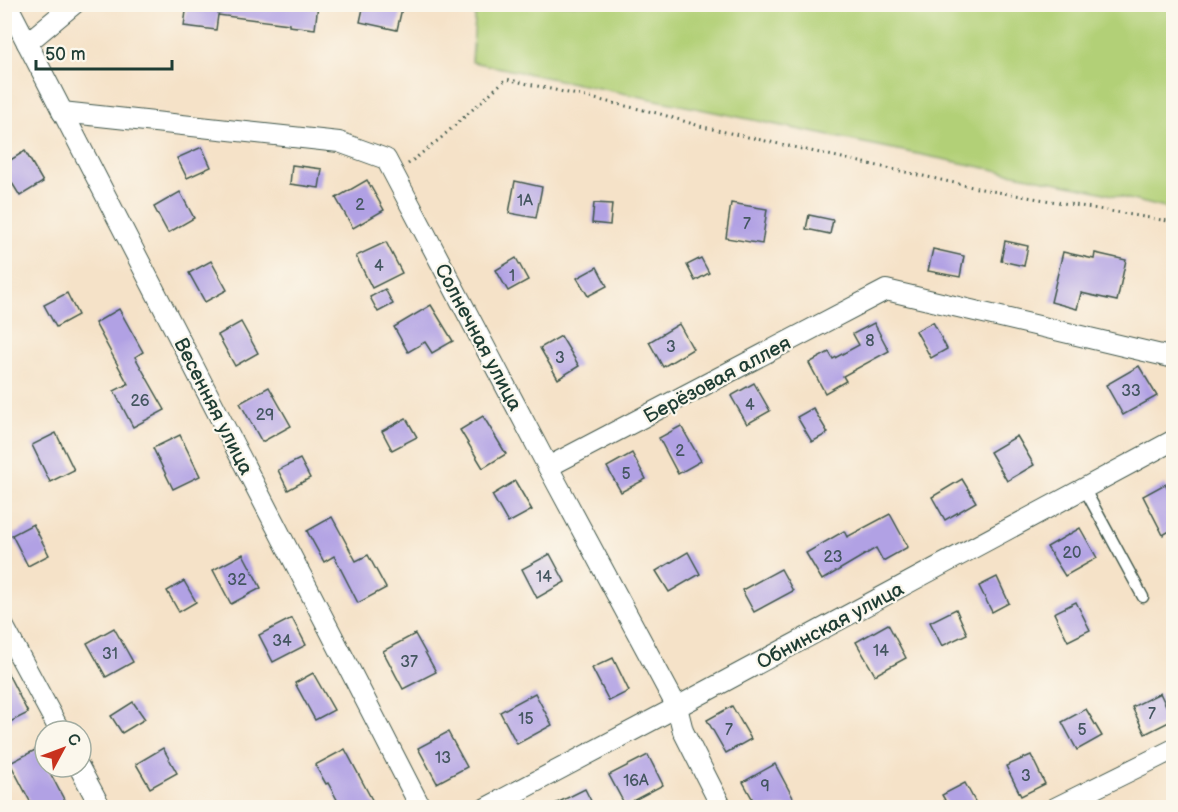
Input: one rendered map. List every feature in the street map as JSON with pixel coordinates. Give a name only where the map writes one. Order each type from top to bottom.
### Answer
[{"type":"street","name":"Весенняя улица","points":[[7,4],[421,807]]},
{"type":"street","points":[[27,43],[74,4]]},
{"type":"street","name":"Солнечная улица","points":[[62,112],[339,142],[386,159],[548,468],[677,707],[683,731],[722,807]]},
{"type":"street","name":"Берёзовая аллея","points":[[548,468],[886,290],[1173,358]]},
{"type":"street","name":"Обнинская улица","points":[[486,807],[1173,440]]},
{"type":"street","points":[[4,627],[54,719]]},
{"type":"street","points":[[1055,807],[1173,749]]},
{"type":"street","points":[[86,779],[101,807]]},
{"type":"lane","points":[[1084,488],[1143,597]]},
{"type":"path","points":[[395,175],[441,138],[506,79],[657,113],[703,127],[986,190],[1173,222]]},
{"type":"green space","points":[[476,5],[1173,5],[1173,210],[1092,190],[472,62]]},
{"type":"building","points":[[187,4],[318,4],[315,29],[218,15],[216,30],[184,26]]},
{"type":"building","points":[[364,4],[403,4],[397,30],[360,22]]},
{"type":"building","points":[[202,147],[211,167],[187,178],[177,158]]},
{"type":"building","points":[[25,151],[43,182],[20,196],[4,170],[4,164]]},
{"type":"building","points":[[292,165],[322,169],[319,188],[290,184]]},
{"type":"building","points":[[367,180],[384,210],[353,228],[336,198]]},
{"type":"building","points":[[515,181],[542,187],[536,218],[509,213]]},
{"type":"building","points":[[180,192],[194,218],[168,233],[154,207]]},
{"type":"building","points":[[594,203],[612,204],[610,225],[592,223]]},
{"type":"building","points":[[731,203],[767,209],[762,244],[726,238]]},
{"type":"building","points":[[809,215],[833,220],[830,234],[806,229]]},
{"type":"building","points":[[1005,241],[1028,246],[1024,266],[1001,261]]},
{"type":"building","points":[[386,242],[402,273],[372,288],[356,256]]},
{"type":"building","points":[[933,249],[964,256],[960,277],[928,271]]},
{"type":"building","points":[[1063,252],[1094,259],[1095,253],[1126,260],[1117,301],[1081,293],[1077,309],[1051,302]]},
{"type":"building","points":[[516,258],[528,280],[508,291],[496,270]]},
{"type":"building","points":[[701,258],[709,273],[695,281],[687,265]]},
{"type":"building","points":[[211,261],[227,290],[205,302],[189,273]]},
{"type":"building","points":[[597,267],[607,286],[588,296],[577,278]]},
{"type":"building","points":[[385,289],[393,304],[378,312],[370,297]]},
{"type":"building","points":[[67,293],[78,315],[56,327],[44,305]]},
{"type":"building","points":[[431,305],[453,341],[432,353],[425,342],[408,352],[394,327]]},
{"type":"building","points":[[119,309],[143,352],[135,357],[165,410],[133,427],[114,391],[128,384],[95,323]]},
{"type":"building","points":[[241,322],[258,353],[235,366],[218,335]]},
{"type":"building","points":[[933,322],[947,349],[931,358],[916,331]]},
{"type":"building","points":[[874,323],[889,351],[843,376],[846,381],[825,393],[809,363],[829,352],[833,359],[859,345],[853,334]]},
{"type":"building","points":[[679,324],[693,349],[663,367],[649,342]]},
{"type":"building","points":[[561,336],[579,366],[558,379],[540,348]]},
{"type":"building","points":[[1139,366],[1157,396],[1123,415],[1106,385]]},
{"type":"building","points":[[754,383],[770,411],[747,424],[731,396]]},
{"type":"building","points":[[269,387],[291,426],[262,442],[240,403]]},
{"type":"building","points":[[813,408],[828,433],[812,442],[797,417]]},
{"type":"building","points":[[483,416],[506,454],[483,468],[460,430]]},
{"type":"building","points":[[406,418],[417,437],[392,450],[382,431]]},
{"type":"building","points":[[681,426],[701,461],[678,474],[659,438]]},
{"type":"building","points":[[56,433],[74,470],[50,482],[32,445]]},
{"type":"building","points":[[180,435],[200,476],[173,489],[153,448]]},
{"type":"building","points":[[1017,436],[1034,465],[1007,481],[990,452]]},
{"type":"building","points":[[632,453],[646,479],[621,492],[607,467]]},
{"type":"building","points":[[300,459],[310,478],[288,490],[278,470]]},
{"type":"building","points":[[962,479],[976,502],[945,520],[932,497]]},
{"type":"building","points":[[515,481],[532,510],[508,523],[492,495]]},
{"type":"building","points":[[1165,484],[1173,499],[1173,529],[1163,535],[1143,496]]},
{"type":"building","points":[[890,514],[908,547],[883,561],[876,548],[822,580],[806,553],[844,531],[847,537]]},
{"type":"building","points":[[332,517],[356,561],[368,555],[386,588],[358,603],[334,556],[324,562],[307,531]]},
{"type":"building","points":[[33,524],[49,555],[28,566],[12,535]]},
{"type":"building","points":[[1080,528],[1097,558],[1065,576],[1047,547]]},
{"type":"building","points":[[688,552],[700,574],[669,592],[656,571]]},
{"type":"building","points":[[243,554],[261,588],[231,604],[213,570]]},
{"type":"building","points":[[550,554],[565,582],[537,598],[522,569]]},
{"type":"building","points":[[781,569],[793,591],[754,612],[742,590]]},
{"type":"building","points":[[997,577],[1009,603],[992,612],[979,586]]},
{"type":"building","points":[[184,581],[196,602],[179,612],[167,591]]},
{"type":"building","points":[[1076,602],[1090,630],[1068,641],[1054,613]]},
{"type":"building","points":[[956,609],[967,634],[942,646],[930,622]]},
{"type":"building","points":[[292,618],[306,645],[273,662],[259,635]]},
{"type":"building","points":[[888,624],[906,658],[875,675],[856,642]]},
{"type":"building","points":[[114,628],[133,662],[106,677],[87,643]]},
{"type":"building","points":[[415,634],[436,672],[403,689],[383,651]]},
{"type":"building","points":[[613,658],[629,691],[609,701],[592,668]]},
{"type":"building","points":[[4,666],[28,713],[4,725]]},
{"type":"building","points":[[313,673],[334,710],[315,720],[295,683]]},
{"type":"building","points":[[535,693],[552,725],[517,744],[500,712]]},
{"type":"building","points":[[1160,693],[1173,720],[1145,734],[1132,707]]},
{"type":"building","points":[[133,702],[145,719],[122,733],[111,716]]},
{"type":"building","points":[[732,706],[751,739],[726,753],[707,720]]},
{"type":"building","points":[[1086,709],[1102,736],[1077,750],[1062,722]]},
{"type":"building","points":[[448,732],[467,767],[437,783],[418,748]]},
{"type":"building","points":[[163,748],[177,773],[150,788],[136,764]]},
{"type":"building","points":[[345,749],[376,807],[341,807],[315,765]]},
{"type":"building","points":[[33,751],[33,779],[53,779],[68,807],[33,807],[10,763]]},
{"type":"building","points":[[648,755],[663,785],[625,805],[609,775]]},
{"type":"building","points":[[1031,755],[1045,784],[1021,796],[1006,766]]},
{"type":"building","points":[[775,764],[798,807],[757,807],[743,782]]},
{"type":"building","points":[[965,783],[978,807],[949,807],[942,795]]},
{"type":"building","points":[[585,789],[594,807],[549,807]]}]
